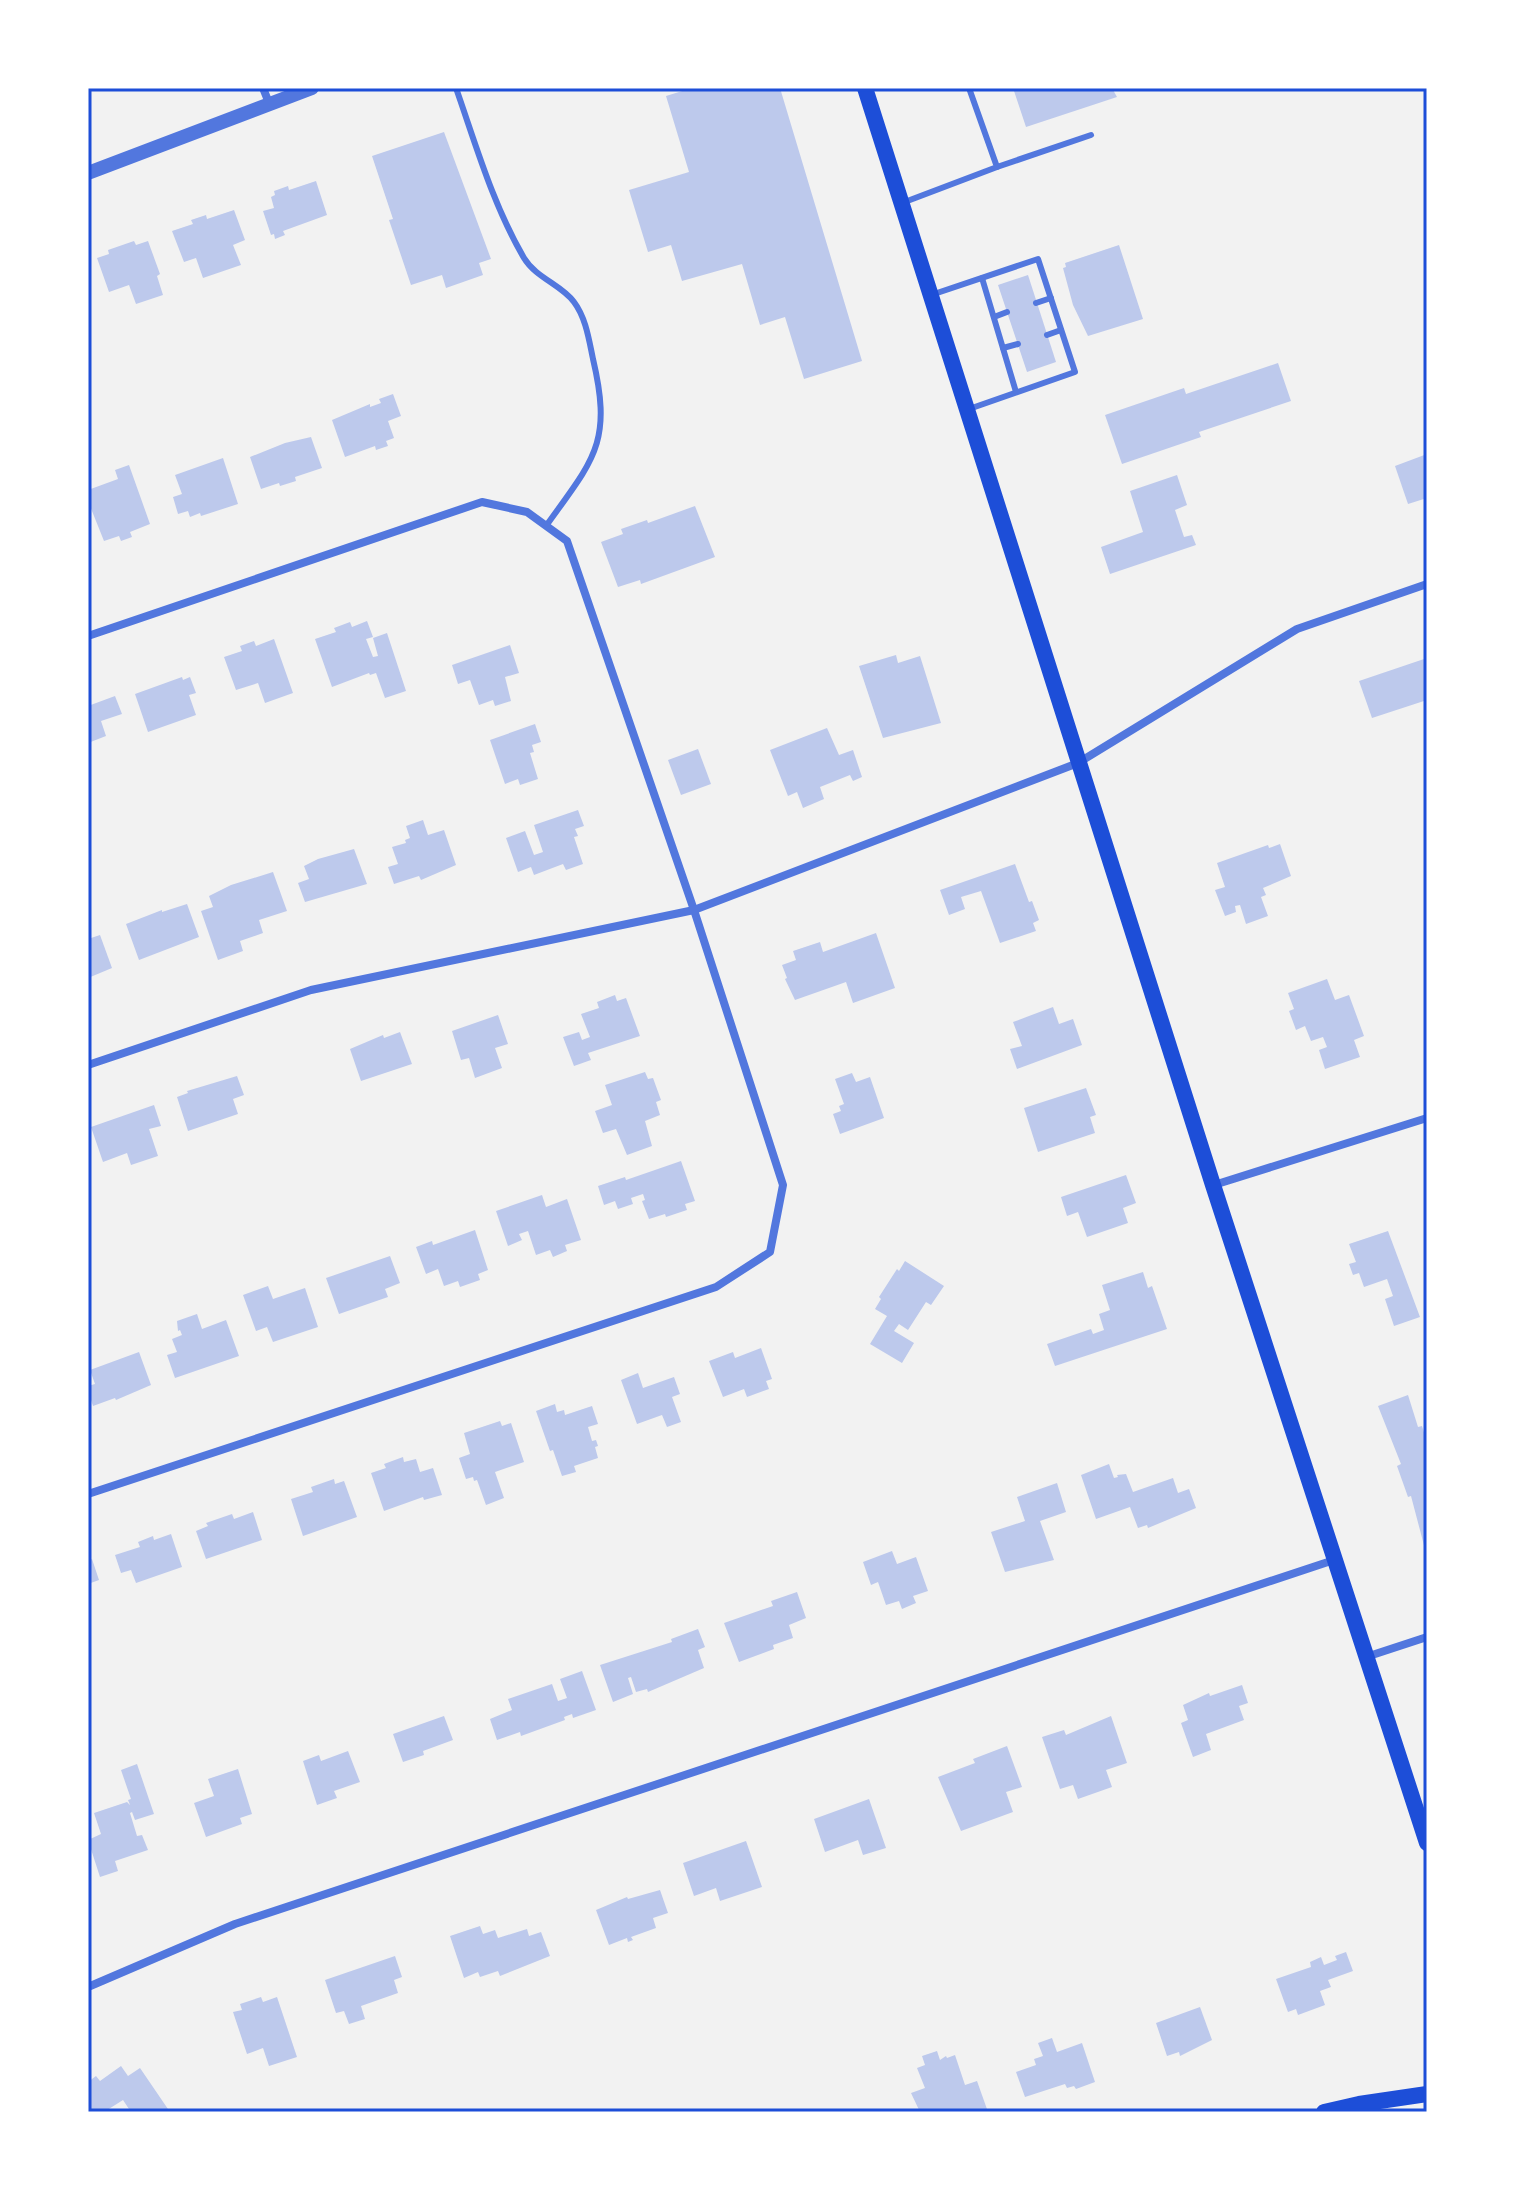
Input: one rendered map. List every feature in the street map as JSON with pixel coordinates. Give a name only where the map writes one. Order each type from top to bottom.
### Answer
[{"type":"main road","points":[[865,88],[1213,1185],[1427,1843]]},
{"type":"main road","points":[[1324,2112],[1427,2094]]},
{"type":"street","points":[[263,88],[269,103]]},
{"type":"street","points":[[88,173],[312,88]]},
{"type":"street","points":[[88,636],[482,502],[527,512],[567,541],[694,910],[783,1185],[770,1252],[716,1287],[88,1494]]},
{"type":"street","points":[[88,1065],[311,990],[694,910],[1078,763],[1297,629],[1427,584]]},
{"type":"street","points":[[1213,1185],[1427,1118]]},
{"type":"street","points":[[88,1987],[235,1924],[1334,1560]]},
{"type":"street","points":[[1366,1657],[1427,1637]]},
{"type":"lane","points":[[456,88],[504,220],[526,262],[573,300],[586,328],[595,368],[602,411],[600,440],[589,467],[546,526]]},
{"type":"lane","points":[[969,88],[997,167]]},
{"type":"lane","points":[[901,203],[1091,135]]},
{"type":"lane","points":[[930,295],[1038,259],[1075,372],[966,410]]},
{"type":"lane","points":[[982,278],[1016,392]]},
{"type":"lane","points":[[1036,303],[1051,298]]},
{"type":"lane","points":[[994,317],[1007,312]]},
{"type":"lane","points":[[1047,335],[1061,330]]},
{"type":"lane","points":[[1003,348],[1018,344]]},
{"type":"building","points":[[692,88],[780,88],[862,361],[804,379],[785,317],[760,325],[742,264],[682,281],[671,245],[648,252],[629,190],[689,172],[666,96]]},
{"type":"building","points":[[1013,88],[1112,88],[1117,97],[1026,127]]},
{"type":"building","points":[[444,132],[491,259],[479,263],[483,275],[446,288],[442,275],[411,285],[372,156]]},
{"type":"building","points":[[316,181],[327,215],[283,231],[285,235],[275,239],[263,211],[274,208],[271,197],[275,195],[274,191],[288,186],[289,190]]},
{"type":"building","points":[[234,210],[245,240],[233,245],[241,265],[203,278],[196,258],[184,262],[172,231],[193,224],[191,220],[206,215],[207,219]]},
{"type":"building","points":[[134,241],[136,245],[148,241],[160,274],[157,276],[163,295],[136,304],[129,285],[109,292],[97,258],[109,254],[108,250]]},
{"type":"building","points":[[1119,245],[1143,319],[1088,336],[1073,305],[1063,268],[1066,267],[1065,263]]},
{"type":"building","points":[[1028,275],[1056,362],[1027,372],[998,285]]},
{"type":"building","points":[[1278,363],[1291,401],[1199,432],[1201,437],[1122,464],[1105,415],[1184,388],[1186,394]]},
{"type":"building","points":[[393,394],[401,416],[388,421],[394,438],[386,441],[388,446],[376,450],[375,446],[345,457],[332,420],[370,404],[370,407],[381,403],[379,399]]},
{"type":"building","points":[[311,437],[322,468],[295,477],[296,481],[261,489],[250,457]]},
{"type":"building","points":[[1427,454],[1427,498],[1408,504],[1395,466]]},
{"type":"building","points":[[223,458],[238,504],[201,516],[200,513],[190,517],[188,511],[178,514],[173,497],[182,494],[175,475]]},
{"type":"building","points":[[129,465],[150,524],[130,532],[132,537],[121,541],[119,536],[104,541],[88,501],[88,490],[118,479],[115,470]]},
{"type":"building","points":[[1177,475],[1187,505],[1175,510],[1184,537],[1192,535],[1196,545],[1110,574],[1101,547],[1143,532],[1130,491]]},
{"type":"building","points":[[695,506],[715,557],[641,584],[640,580],[618,587],[601,542],[623,534],[621,529]]},
{"type":"building","points":[[367,621],[373,637],[366,639],[373,657],[378,656],[373,638],[387,633],[406,691],[385,698],[376,673],[332,687],[315,639],[336,632],[334,628],[350,622],[352,627]]},
{"type":"building","points":[[274,639],[293,693],[265,703],[258,683],[236,690],[224,657],[242,651],[240,646],[254,641],[256,646]]},
{"type":"building","points":[[510,645],[519,673],[505,677],[511,701],[495,706],[493,700],[479,705],[470,680],[458,684],[452,665]]},
{"type":"building","points":[[896,655],[898,663],[920,656],[941,723],[883,738],[859,666]]},
{"type":"building","points":[[1427,658],[1427,700],[1372,718],[1359,681]]},
{"type":"building","points":[[182,677],[183,680],[190,677],[196,693],[189,695],[196,715],[148,732],[135,694]]},
{"type":"building","points":[[115,696],[122,714],[101,721],[106,736],[88,743],[88,706]]},
{"type":"building","points":[[535,724],[541,742],[532,745],[534,752],[530,753],[538,779],[520,785],[518,779],[505,784],[490,740]]},
{"type":"building","points":[[827,728],[839,755],[853,750],[862,777],[853,781],[850,775],[820,787],[824,799],[803,808],[797,792],[788,796],[770,750]]},
{"type":"building","points":[[698,749],[711,784],[681,795],[668,760]]},
{"type":"building","points":[[578,810],[584,826],[575,829],[578,836],[574,837],[583,864],[566,870],[563,864],[534,875],[531,867],[518,872],[506,838],[525,831],[534,855],[543,852],[534,825]]},
{"type":"building","points":[[423,820],[428,835],[444,830],[456,865],[421,880],[419,876],[394,884],[388,867],[398,864],[392,847],[406,843],[405,840],[410,838],[406,826]]},
{"type":"building","points":[[1280,844],[1291,876],[1263,888],[1266,895],[1261,897],[1268,916],[1246,924],[1240,905],[1235,906],[1236,912],[1225,916],[1215,890],[1225,887],[1217,863],[1268,845],[1269,848]]},
{"type":"building","points":[[354,849],[367,884],[305,902],[298,883],[309,879],[304,866]]},
{"type":"building","points":[[1015,864],[1039,920],[1033,923],[1036,931],[1000,943],[981,891],[961,897],[965,909],[949,915],[940,890]]},
{"type":"building","points":[[273,872],[287,911],[259,920],[263,933],[240,941],[243,951],[218,960],[201,911],[213,907],[209,896],[231,885]]},
{"type":"building","points":[[187,904],[199,937],[139,960],[126,924]]},
{"type":"building","points":[[876,933],[895,988],[853,1003],[846,982],[795,1000],[782,965],[796,960],[793,951],[820,942],[823,952]]},
{"type":"building","points":[[100,935],[112,968],[88,978],[88,939]]},
{"type":"building","points":[[1327,979],[1335,1000],[1349,995],[1364,1036],[1354,1040],[1360,1057],[1325,1069],[1319,1050],[1327,1047],[1323,1037],[1311,1041],[1305,1026],[1296,1030],[1289,1011],[1294,1009],[1288,993]]},
{"type":"building","points":[[615,995],[617,1001],[626,998],[640,1036],[588,1053],[591,1060],[574,1066],[563,1037],[579,1032],[582,1040],[590,1037],[581,1014],[599,1008],[597,1002]]},
{"type":"building","points":[[1053,1007],[1059,1024],[1073,1019],[1082,1045],[1017,1069],[1010,1049],[1022,1046],[1013,1022]]},
{"type":"building","points":[[498,1015],[508,1044],[495,1048],[502,1068],[475,1078],[469,1058],[461,1060],[452,1031]]},
{"type":"building","points":[[400,1032],[412,1064],[361,1081],[350,1049],[383,1035],[384,1038]]},
{"type":"building","points":[[645,1072],[648,1079],[653,1078],[661,1100],[656,1102],[660,1115],[645,1121],[652,1146],[627,1155],[616,1129],[603,1133],[595,1111],[612,1105],[605,1085]]},
{"type":"building","points":[[852,1073],[856,1082],[870,1077],[884,1118],[840,1134],[833,1114],[841,1111],[839,1106],[844,1104],[835,1079]]},
{"type":"building","points":[[237,1076],[244,1095],[233,1099],[238,1114],[188,1131],[177,1097]]},
{"type":"building","points":[[1086,1088],[1096,1115],[1090,1117],[1095,1133],[1038,1152],[1024,1108]]},
{"type":"building","points":[[154,1105],[161,1126],[149,1129],[158,1156],[131,1165],[127,1153],[103,1162],[91,1127]]},
{"type":"building","points":[[681,1161],[695,1201],[685,1204],[687,1210],[649,1219],[642,1201],[645,1200],[643,1194],[631,1198],[633,1204],[618,1209],[615,1201],[604,1205],[598,1186]]},
{"type":"building","points":[[1126,1175],[1136,1203],[1123,1208],[1128,1223],[1087,1237],[1078,1212],[1067,1216],[1061,1197]]},
{"type":"building","points":[[542,1195],[546,1207],[567,1199],[581,1240],[565,1245],[567,1251],[553,1257],[550,1250],[536,1255],[528,1231],[519,1234],[522,1240],[508,1246],[496,1211]]},
{"type":"building","points":[[475,1230],[488,1270],[478,1274],[480,1280],[460,1287],[458,1281],[444,1286],[438,1269],[426,1274],[416,1247],[432,1241],[433,1245]]},
{"type":"building","points":[[1388,1231],[1420,1317],[1394,1326],[1385,1299],[1393,1296],[1387,1279],[1364,1287],[1359,1273],[1353,1275],[1349,1264],[1356,1262],[1349,1244]]},
{"type":"building","points":[[390,1256],[400,1283],[385,1289],[388,1297],[339,1314],[326,1278]]},
{"type":"building","points":[[905,1261],[944,1286],[931,1305],[926,1302],[908,1330],[899,1324],[894,1331],[914,1343],[902,1363],[870,1344],[887,1316],[875,1309],[881,1299],[879,1297]]},
{"type":"building","points":[[1143,1272],[1148,1288],[1152,1286],[1167,1329],[1055,1366],[1047,1344],[1091,1329],[1093,1334],[1104,1330],[1099,1314],[1110,1310],[1102,1285]]},
{"type":"building","points":[[268,1286],[273,1299],[305,1288],[318,1327],[273,1342],[267,1327],[256,1331],[243,1295]]},
{"type":"building","points":[[197,1314],[202,1329],[226,1320],[239,1356],[175,1378],[167,1355],[177,1352],[172,1339],[182,1335],[178,1331],[177,1321]]},
{"type":"building","points":[[761,1348],[772,1379],[766,1381],[769,1389],[747,1397],[744,1389],[723,1397],[709,1361],[733,1352],[735,1358]]},
{"type":"building","points":[[139,1352],[151,1385],[93,1406],[88,1386],[95,1384],[90,1370]]},
{"type":"building","points":[[638,1373],[643,1388],[674,1377],[680,1394],[672,1397],[681,1422],[667,1427],[662,1415],[637,1424],[621,1380]]},
{"type":"building","points":[[1408,1395],[1418,1427],[1422,1426],[1427,1442],[1426,1553],[1411,1496],[1408,1497],[1397,1466],[1401,1464],[1378,1406]]},
{"type":"building","points":[[555,1404],[557,1412],[564,1410],[565,1415],[592,1406],[598,1424],[588,1427],[592,1441],[596,1440],[598,1446],[595,1447],[598,1458],[574,1466],[576,1472],[562,1476],[536,1411]]},
{"type":"building","points":[[500,1421],[502,1426],[511,1423],[524,1462],[495,1472],[504,1498],[486,1505],[477,1480],[474,1481],[473,1477],[466,1479],[459,1458],[470,1454],[464,1433]]},
{"type":"building","points":[[403,1457],[404,1462],[416,1459],[420,1472],[433,1468],[442,1495],[424,1500],[423,1497],[384,1511],[371,1473]]},
{"type":"building","points":[[1109,1464],[1114,1478],[1126,1474],[1133,1492],[1173,1478],[1178,1493],[1189,1489],[1196,1508],[1148,1528],[1147,1525],[1138,1528],[1130,1507],[1096,1519],[1081,1475]]},
{"type":"building","points":[[334,1479],[335,1484],[344,1481],[357,1517],[303,1536],[291,1499],[313,1492],[311,1487]]},
{"type":"building","points":[[1057,1483],[1066,1512],[1040,1521],[1054,1560],[1005,1572],[991,1532],[1025,1521],[1017,1497]]},
{"type":"building","points":[[253,1512],[262,1540],[206,1559],[196,1531],[208,1526],[206,1523],[232,1514],[234,1519]]},
{"type":"building","points":[[171,1534],[182,1567],[136,1583],[131,1570],[121,1573],[115,1555],[140,1547],[138,1542],[153,1536],[154,1540]]},
{"type":"building","points":[[892,1551],[897,1564],[916,1557],[928,1591],[913,1596],[916,1603],[902,1609],[899,1601],[886,1605],[878,1582],[871,1585],[863,1562]]},
{"type":"building","points":[[92,1559],[99,1580],[88,1584],[88,1561]]},
{"type":"building","points":[[797,1592],[806,1618],[789,1625],[793,1638],[739,1662],[724,1623],[773,1606],[771,1601]]},
{"type":"building","points":[[698,1629],[705,1647],[698,1650],[704,1668],[648,1692],[647,1689],[636,1692],[631,1677],[628,1678],[633,1694],[613,1702],[600,1665],[672,1642],[671,1639]]},
{"type":"building","points":[[582,1671],[596,1710],[573,1718],[572,1714],[564,1717],[565,1720],[521,1736],[520,1732],[497,1740],[490,1719],[512,1710],[508,1699],[552,1684],[558,1701],[567,1698],[560,1679]]},
{"type":"building","points":[[1242,1685],[1248,1703],[1239,1706],[1244,1720],[1206,1734],[1211,1750],[1193,1757],[1181,1723],[1188,1720],[1183,1705],[1209,1693],[1210,1696]]},
{"type":"building","points":[[444,1716],[453,1740],[403,1762],[393,1734]]},
{"type":"building","points":[[1111,1716],[1127,1763],[1106,1770],[1112,1787],[1078,1799],[1073,1785],[1060,1789],[1042,1737],[1064,1730],[1066,1735]]},
{"type":"building","points":[[1007,1746],[1022,1787],[1006,1792],[1013,1812],[961,1831],[938,1777]]},
{"type":"building","points":[[348,1751],[360,1782],[334,1791],[337,1798],[317,1805],[303,1761],[319,1755],[321,1761]]},
{"type":"building","points":[[137,1764],[154,1814],[135,1820],[130,1813],[137,1836],[142,1835],[148,1850],[115,1861],[118,1871],[100,1877],[88,1840],[101,1834],[94,1813],[127,1802],[130,1805],[128,1800],[131,1799],[121,1770]]},
{"type":"building","points":[[238,1769],[252,1814],[240,1818],[242,1824],[206,1837],[194,1803],[214,1796],[208,1779]]},
{"type":"building","points":[[869,1799],[886,1848],[863,1855],[858,1840],[825,1852],[814,1819]]},
{"type":"building","points":[[746,1841],[762,1887],[720,1901],[716,1888],[694,1896],[683,1863]]},
{"type":"building","points":[[660,1890],[668,1913],[653,1918],[656,1928],[631,1937],[633,1940],[628,1942],[627,1938],[609,1945],[596,1910],[627,1897]]},
{"type":"building","points":[[480,1926],[483,1934],[495,1930],[498,1938],[527,1929],[529,1936],[541,1932],[550,1956],[500,1976],[498,1971],[480,1977],[478,1972],[464,1978],[450,1936]]},
{"type":"building","points":[[1346,1952],[1353,1971],[1328,1980],[1331,1987],[1320,1991],[1325,2005],[1298,2015],[1296,2009],[1288,2012],[1276,1979],[1311,1967],[1310,1962],[1321,1957],[1324,1965]]},
{"type":"building","points":[[395,1956],[402,1977],[394,1980],[398,1993],[361,2006],[365,2019],[349,2024],[344,2011],[336,2013],[325,1980]]},
{"type":"building","points":[[261,1997],[263,2002],[277,1997],[297,2057],[269,2066],[263,2048],[247,2054],[233,2012],[242,2010],[240,2004]]},
{"type":"building","points":[[1200,2007],[1212,2040],[1180,2056],[1179,2052],[1167,2056],[1156,2023]]},
{"type":"building","points":[[1052,2038],[1057,2052],[1082,2043],[1095,2082],[1076,2089],[1074,2086],[1067,2088],[1065,2084],[1025,2097],[1016,2072],[1036,2065],[1034,2059],[1043,2056],[1038,2043]]},
{"type":"building","points":[[937,2051],[940,2060],[955,2055],[965,2085],[977,2081],[988,2112],[920,2112],[911,2093],[925,2088],[917,2068],[925,2065],[922,2056]]},
{"type":"building","points":[[121,2066],[128,2076],[140,2068],[170,2112],[131,2112],[123,2100],[104,2112],[90,2112],[88,2082],[96,2076],[100,2081]]}]
